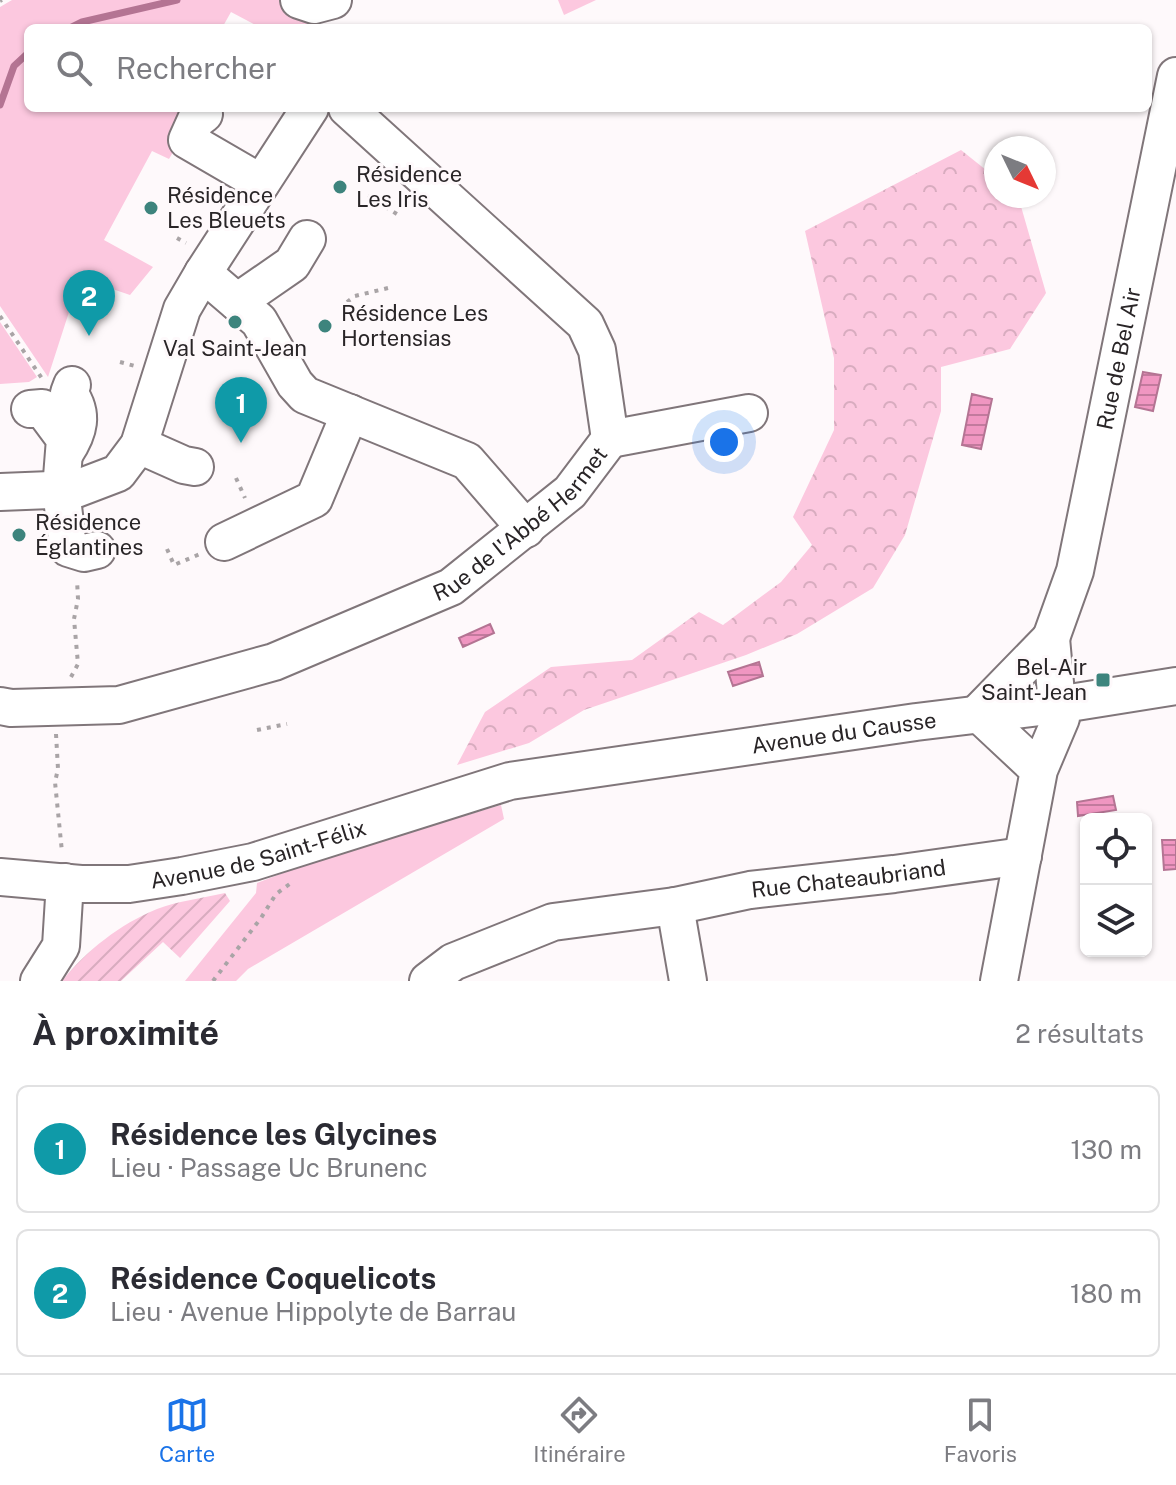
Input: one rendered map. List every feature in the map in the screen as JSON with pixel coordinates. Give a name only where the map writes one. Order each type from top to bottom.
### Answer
[{"type":"street","points":[[299,0],[314,5],[333,0],[334,24]]},
{"type":"street","name":"Rue de Bel Air","points":[[978,713],[1051,638],[1075,571],[1176,76]]},
{"type":"street","points":[[0,492],[89,486],[118,473],[139,445],[182,309],[307,112]]},
{"type":"street","name":"Rue de l'Abbé Hermet","points":[[0,706],[119,705],[274,662],[451,587],[570,492],[610,439],[597,350],[585,324],[351,112]]},
{"type":"street","points":[[188,139],[261,183]]},
{"type":"street","points":[[237,302],[301,261]]},
{"type":"street","points":[[203,273],[259,321],[295,384],[305,395],[467,461],[526,529]]},
{"type":"street","points":[[49,392],[69,393],[78,405],[79,433],[65,453],[61,490],[68,545]]},
{"type":"street","points":[[224,542],[314,499],[350,413]]},
{"type":"street","points":[[610,439],[749,413]]},
{"type":"street","points":[[139,445],[195,467]]},
{"type":"street","name":"Rue de Bel Air","points":[[999,981],[1039,770],[1061,718],[1051,638]]},
{"type":"street","name":"Avenue du Causse","points":[[510,781],[1176,686]]},
{"type":"street","points":[[978,713],[1039,770]]},
{"type":"street","name":"Avenue de Saint-Félix","points":[[0,877],[63,867],[129,884],[253,862],[510,781]]},
{"type":"street","name":"Rue Chateaubriand","points":[[428,981],[453,962],[553,922],[675,906],[750,890],[1023,856]]},
{"type":"street","points":[[39,981],[61,946],[63,867]]},
{"type":"street","points":[[675,906],[688,981]]},
{"type":"path","points":[[368,196],[400,216]]},
{"type":"path","points":[[347,302],[355,296],[388,288]]},
{"type":"path","points":[[0,316],[49,392]]},
{"type":"path","points":[[167,549],[174,565],[224,542]]},
{"type":"path","points":[[71,677],[78,664],[74,619],[78,599],[77,581]]},
{"type":"path","points":[[257,730],[287,724]]},
{"type":"path","points":[[56,733],[58,769],[55,782],[63,867]]},
{"type":"path","points":[[213,981],[276,894],[296,879]]},
{"type":"green space","points":[[12,0],[286,0],[319,24],[254,24],[231,12],[224,24],[24,24],[24,112],[188,112],[194,116],[169,159],[152,151],[104,240],[153,267],[130,295],[80,278],[48,377],[0,306],[0,7]]},
{"type":"green space","points":[[558,0],[596,0],[564,15]]},
{"type":"green space","points":[[961,150],[984,168],[984,208],[1021,208],[1046,293],[1010,349],[941,367],[941,411],[905,535],[873,588],[797,634],[746,655],[584,710],[529,743],[457,765],[485,712],[551,667],[632,660],[699,612],[723,625],[781,582],[812,545],[793,517],[834,430],[834,358],[805,231]]},
{"type":"green space","points":[[0,322],[37,377],[29,382],[0,384]]},
{"type":"green space","points":[[501,805],[504,819],[248,969],[236,981],[185,981],[256,893],[257,883],[327,856]]},
{"type":"green space","points":[[225,893],[230,901],[180,958],[163,942],[121,981],[62,981],[93,949],[130,922],[165,906]]},
{"type":"shaded area","points":[[1143,372],[1161,375],[1153,411],[1135,407]]},
{"type":"shaded area","points":[[972,394],[992,399],[981,449],[962,445]]},
{"type":"shaded area","points":[[490,624],[494,633],[463,647],[459,638]]},
{"type":"shaded area","points":[[759,662],[763,676],[733,686],[728,672]]},
{"type":"shaded area","points":[[1113,796],[1116,810],[1080,813],[1078,816],[1077,802]]},
{"type":"shaded area","points":[[1162,840],[1176,840],[1176,869],[1164,870]]},
{"type":"waterway","points":[[78,24],[177,0]]},
{"type":"waterway","points":[[0,105],[14,66],[24,57]]},
{"type":"place","name":"Résidence Les Iris","points":[[340,187]]},
{"type":"place","name":"Résidence Les Bleuets","points":[[151,208]]},
{"type":"place","name":"Val Saint-Jean","points":[[235,322]]},
{"type":"place","name":"Résidence Les Hortensias","points":[[325,326]]},
{"type":"place","name":"Résidence Coquelicots","points":[[89,336]]},
{"type":"place","name":"Résidence les Glycines","points":[[241,443]]},
{"type":"place","name":"Résidence Églantines","points":[[19,535]]},
{"type":"place","name":"Bel-Air Saint-Jean","points":[[1103,680]]}]
